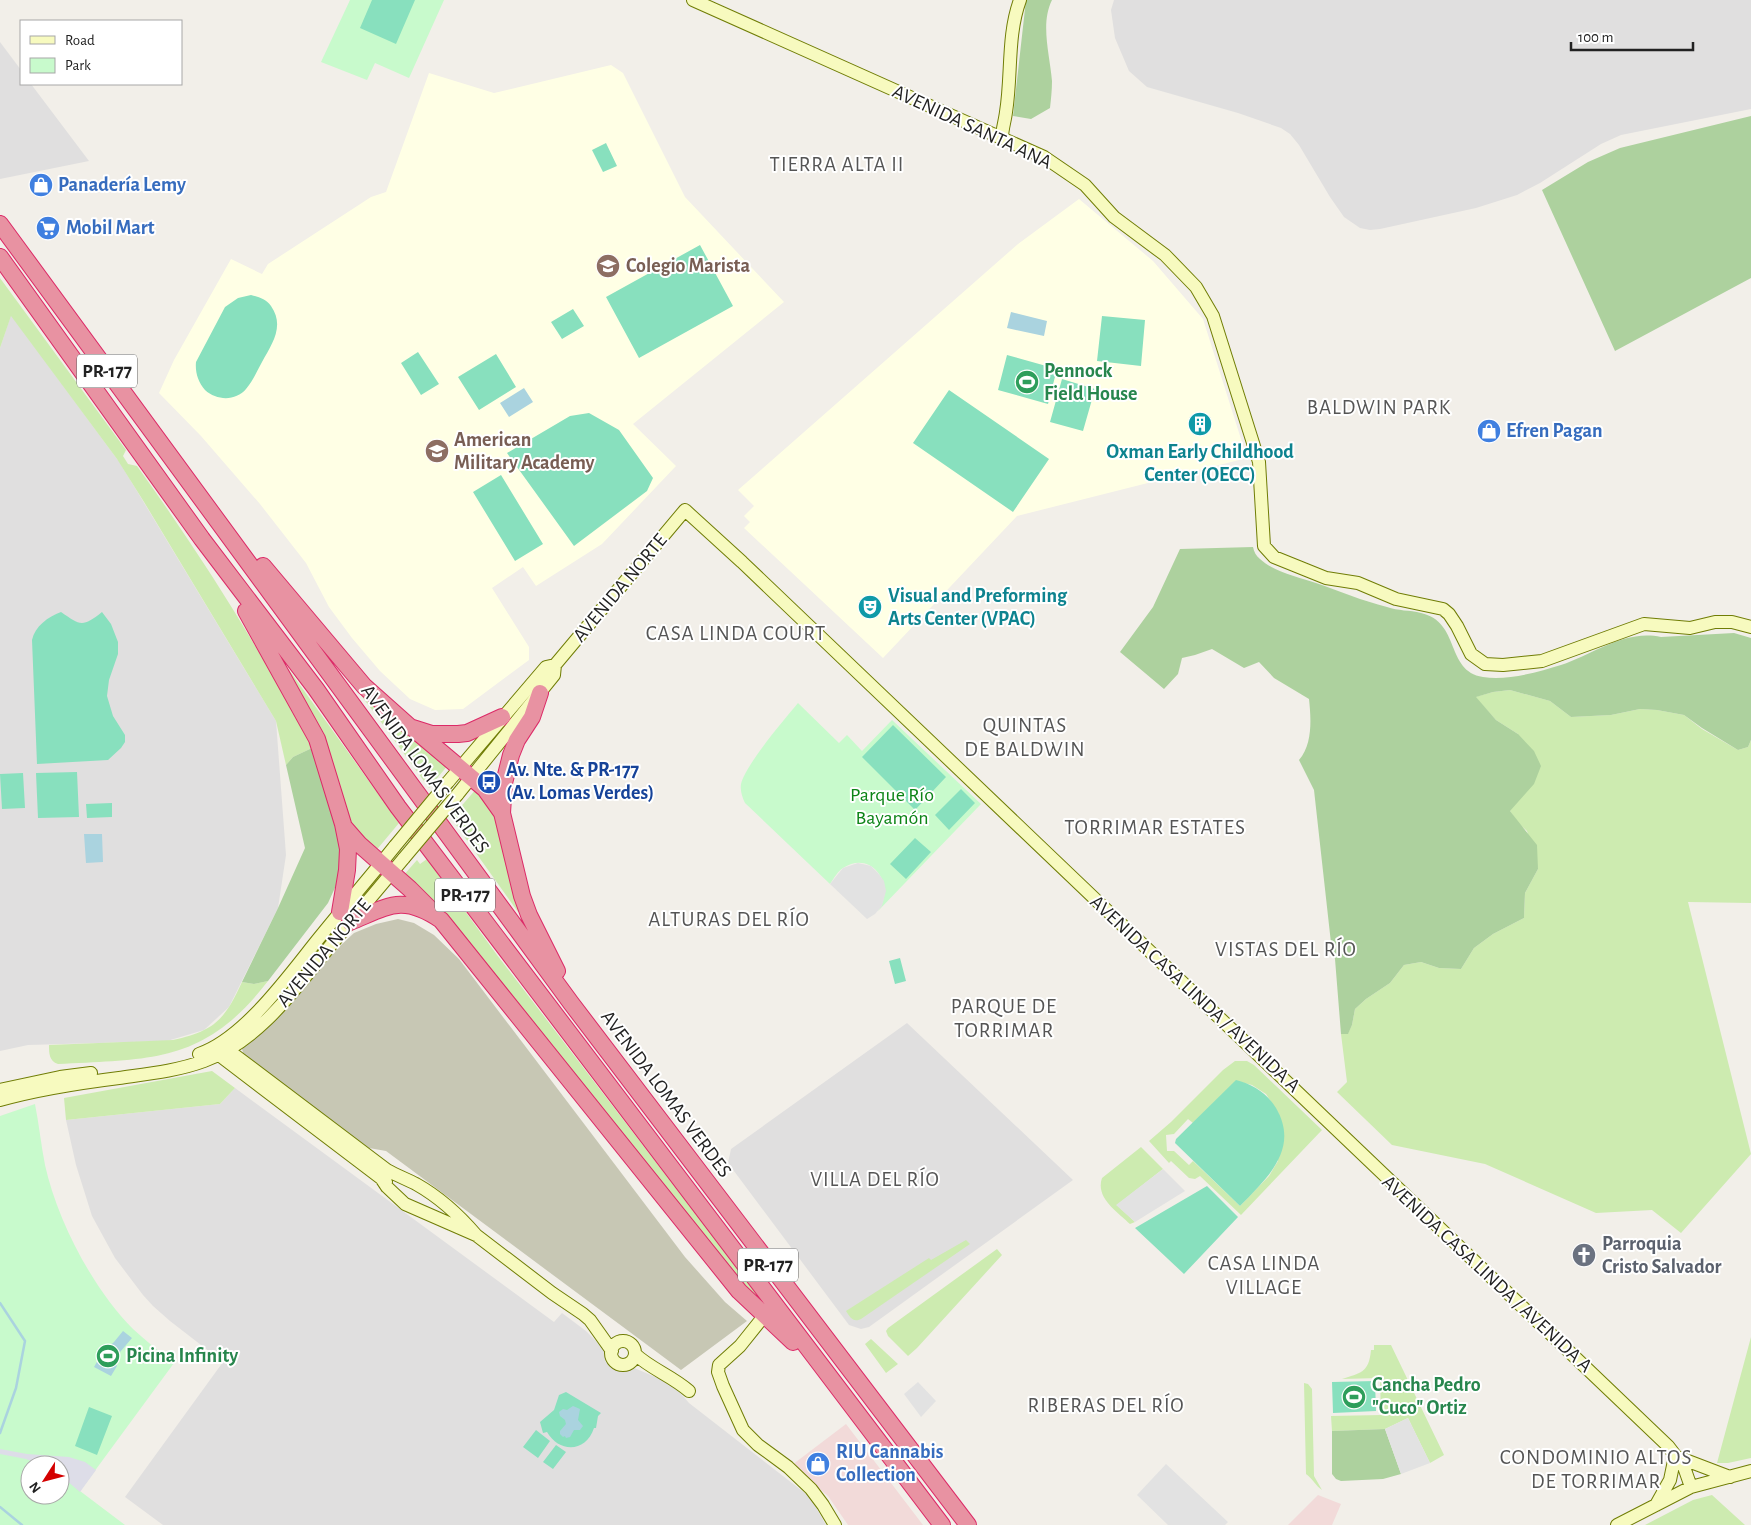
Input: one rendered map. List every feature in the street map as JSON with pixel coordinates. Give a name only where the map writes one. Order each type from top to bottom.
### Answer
[{"type":"highway","name":"AVENIDA LOMAS VERDES","points":[[0,224],[571,1003],[968,1525]]},
{"type":"highway","name":"AVENIDA LOMAS VERDES","points":[[0,257],[202,539],[316,689],[398,807],[942,1525]]},
{"type":"highway","points":[[215,518],[260,563],[364,686],[485,789],[502,813]]},
{"type":"highway","points":[[202,539],[236,592],[317,739],[343,824],[348,848],[345,917],[383,908],[413,905],[425,909],[441,920]]},
{"type":"highway","points":[[540,693],[532,717],[517,740],[511,755],[504,783],[502,813],[522,896],[529,915],[571,1003]]},
{"type":"highway","points":[[410,727],[432,734],[458,734],[502,717]]},
{"type":"highway","points":[[343,824],[359,844],[410,889],[441,920],[738,1291],[829,1377]]},
{"type":"street","name":"AVENIDA SANTA ANA","points":[[693,0],[1044,157],[1085,185],[1114,217],[1163,254],[1196,287],[1213,316],[1259,462],[1264,546],[1274,557],[1326,578],[1358,583],[1396,599],[1443,609],[1457,626],[1471,654],[1485,664],[1503,665],[1542,660],[1644,624],[1690,628],[1715,622],[1732,622],[1751,627]]},
{"type":"street","points":[[1002,138],[1014,24],[1020,0]]},
{"type":"street","name":"AVENIDA NORTE","points":[[386,869],[395,846],[448,782],[465,773],[540,693],[554,675],[555,665],[685,510]]},
{"type":"street","name":"AVENIDA CASA LINDA / AVENIDA A","points":[[685,510],[1305,1098],[1366,1160],[1668,1446],[1684,1467],[1692,1487]]},
{"type":"street","name":"AVENIDA NORTE","points":[[0,1090],[60,1077],[160,1064],[190,1057],[211,1049],[246,1023],[345,917],[386,869],[404,858],[457,795],[465,773],[502,717],[546,667],[555,665]]},
{"type":"street","name":"AVENIDA NORTE","points":[[0,1100],[61,1086],[187,1066],[224,1053],[245,1039],[272,1014],[345,917]]},
{"type":"street","points":[[224,1053],[412,1202],[448,1222]]},
{"type":"street","points":[[224,1053],[387,1170],[430,1193],[463,1220],[476,1235]]},
{"type":"street","points":[[381,1178],[387,1187],[405,1204],[476,1235],[590,1320],[615,1346]]},
{"type":"street","points":[[424,1209],[429,1208],[433,1202],[430,1193]]},
{"type":"street","points":[[764,1316],[740,1346],[719,1365],[718,1372],[743,1430],[758,1445],[788,1467],[811,1489],[835,1525]]},
{"type":"street","points":[[623,1341],[633,1346],[632,1359],[626,1365],[618,1364],[612,1358],[615,1346],[623,1341]]},
{"type":"street","points":[[632,1359],[659,1373],[667,1374],[689,1392]]},
{"type":"street","points":[[1656,1506],[1670,1480],[1676,1456],[1730,1476]]},
{"type":"street","points":[[1617,1525],[1692,1487],[1751,1471]]},
{"type":"shaded area","points":[[1114,0],[1751,0],[1751,109],[1621,135],[1601,144],[1540,183],[1517,195],[1476,208],[1370,230],[1360,228],[1344,217],[1299,145],[1290,134],[1281,128],[1238,113],[1147,87],[1129,71],[1115,38],[1111,10]]},
{"type":"shaded area","points":[[0,42],[20,69],[20,85],[32,85],[89,161],[0,179]]},
{"type":"shaded area","name":"American Military Academy","points":[[611,65],[623,73],[685,197],[784,302],[633,424],[676,466],[602,544],[536,586],[523,567],[492,588],[529,647],[529,660],[463,709],[435,710],[410,699],[380,671],[329,607],[306,563],[260,504],[201,436],[159,393],[174,360],[231,259],[262,274],[268,264],[371,197],[386,192],[429,73],[494,93]]},
{"type":"shaded area","points":[[1079,199],[1153,261],[1203,319],[1247,458],[1017,516],[883,658],[744,528],[750,522],[744,516],[754,506],[738,490],[1018,244]]},
{"type":"shaded area","points":[[11,315],[120,463],[276,721],[286,855],[278,908],[229,1007],[204,1030],[167,1041],[28,1045],[0,1051],[0,348]]},
{"type":"shaded area","points":[[858,863],[871,866],[878,873],[884,881],[886,891],[882,906],[867,919],[830,884],[843,868]]},
{"type":"shaded area","points":[[398,919],[414,923],[434,935],[459,959],[685,1257],[725,1302],[747,1321],[681,1370],[386,1151],[369,1148],[244,1056],[242,1049],[244,1045],[276,1017],[354,933],[376,924]]},
{"type":"shaded area","points":[[907,1023],[1073,1180],[869,1327],[861,1329],[849,1325],[728,1163],[731,1149]]},
{"type":"shaded area","points":[[235,1088],[554,1322],[562,1313],[586,1331],[620,1362],[665,1381],[676,1388],[689,1403],[810,1497],[826,1525],[163,1525],[125,1497],[223,1362],[153,1306],[115,1258],[92,1216],[76,1165],[66,1120],[220,1104]]},
{"type":"shaded area","points":[[1163,1169],[1185,1191],[1135,1222],[1116,1205]]},
{"type":"shaded area","points":[[918,1382],[936,1401],[921,1417],[904,1394]]},
{"type":"shaded area","points":[[1408,1418],[1430,1463],[1401,1474],[1385,1429]]},
{"type":"shaded area","points":[[846,1424],[923,1525],[848,1525],[828,1496],[792,1465]]},
{"type":"shaded area","points":[[0,1449],[41,1455],[20,1455],[20,1458],[0,1454]]},
{"type":"shaded area","points":[[70,1457],[85,1462],[96,1470],[80,1492],[70,1484]]},
{"type":"shaded area","points":[[1166,1464],[1228,1522],[1225,1525],[1168,1525],[1137,1495]]},
{"type":"shaded area","points":[[1318,1495],[1341,1504],[1332,1525],[1288,1525]]},
{"type":"green space","points":[[350,0],[444,0],[409,78],[375,63],[367,80],[321,62]]},
{"type":"green space","points":[[372,0],[415,0],[396,44],[360,28]]},
{"type":"green space","points":[[1026,0],[1052,0],[1048,9],[1046,29],[1052,81],[1050,108],[1031,119],[1013,116]]},
{"type":"green space","points":[[1751,116],[1751,278],[1615,351],[1542,190],[1588,162],[1620,148]]},
{"type":"green space","points":[[606,143],[617,166],[603,172],[592,150]]},
{"type":"green space","points":[[700,245],[733,306],[639,358],[606,297]]},
{"type":"green space","points":[[0,278],[126,450],[123,456],[128,464],[137,466],[171,514],[219,587],[290,704],[312,748],[293,757],[286,765],[276,721],[144,502],[117,459],[11,316],[0,348]]},
{"type":"green space","points":[[251,295],[265,300],[271,306],[277,321],[276,335],[255,376],[246,389],[237,396],[221,398],[210,394],[200,384],[196,362],[225,307],[238,298]]},
{"type":"green space","points":[[573,309],[584,326],[562,339],[551,322]]},
{"type":"green space","points":[[1102,316],[1145,320],[1141,366],[1097,361]]},
{"type":"green space","points":[[418,352],[439,384],[421,395],[401,363]]},
{"type":"green space","points":[[496,354],[516,387],[479,410],[458,377]]},
{"type":"green space","name":"Pennock Field House","points":[[1007,355],[1057,369],[1048,404],[998,390]]},
{"type":"green space","points":[[1062,379],[1095,389],[1083,431],[1050,422]]},
{"type":"green space","points":[[949,390],[1049,459],[1013,512],[913,443]]},
{"type":"green space","points":[[589,413],[619,430],[653,478],[647,491],[574,546],[507,453],[570,416]]},
{"type":"green space","points":[[501,475],[543,544],[515,561],[473,492]]},
{"type":"green space","points":[[1253,547],[1255,554],[1259,558],[1279,571],[1369,602],[1395,609],[1413,611],[1434,618],[1442,626],[1463,666],[1471,673],[1483,677],[1512,677],[1561,665],[1622,639],[1635,636],[1661,637],[1734,633],[1751,638],[1751,740],[1748,747],[1738,750],[1684,715],[1657,710],[1640,709],[1611,715],[1571,717],[1550,701],[1510,690],[1476,697],[1496,720],[1518,734],[1534,751],[1541,766],[1534,784],[1510,811],[1537,845],[1538,869],[1525,893],[1524,918],[1493,934],[1474,948],[1461,969],[1439,968],[1421,962],[1404,965],[1390,983],[1355,1009],[1348,1034],[1341,1034],[1335,959],[1331,943],[1314,790],[1299,760],[1304,754],[1309,739],[1309,699],[1274,678],[1259,662],[1244,668],[1212,649],[1182,658],[1178,674],[1164,689],[1120,652],[1153,607],[1180,549]]},
{"type":"green space","points":[[61,612],[81,623],[90,621],[102,612],[111,624],[118,642],[118,654],[109,680],[107,696],[113,716],[125,735],[125,742],[108,760],[37,764],[32,640],[36,630],[43,623]]},
{"type":"green space","points":[[336,663],[448,765],[429,788],[373,711]]},
{"type":"green space","points":[[287,667],[399,823],[374,853],[356,836],[284,669]]},
{"type":"green space","points":[[1510,690],[1550,701],[1571,717],[1611,715],[1640,709],[1657,710],[1684,715],[1702,729],[1738,750],[1748,747],[1751,740],[1751,903],[1688,902],[1751,1154],[1681,1233],[1652,1210],[1596,1213],[1485,1164],[1392,1145],[1337,1092],[1347,1082],[1341,1034],[1348,1033],[1352,1025],[1355,1009],[1390,983],[1404,965],[1421,962],[1439,968],[1461,969],[1474,948],[1493,934],[1524,918],[1525,893],[1538,869],[1527,831],[1518,823],[1510,811],[1518,734],[1496,720],[1475,697]]},
{"type":"green space","name":"Parque Río Bayamón","points":[[798,703],[839,743],[847,735],[862,751],[892,720],[981,804],[878,911],[883,901],[883,881],[871,866],[863,863],[853,863],[841,869],[830,884],[745,803],[743,798],[741,784],[744,775],[766,742]]},
{"type":"green space","points":[[893,725],[946,777],[915,810],[862,757]]},
{"type":"green space","points":[[312,748],[339,839],[342,858],[339,879],[328,903],[268,981],[254,984],[242,982],[305,848],[286,765],[293,757]]},
{"type":"green space","points":[[77,772],[79,817],[38,818],[36,773]]},
{"type":"green space","points":[[23,773],[25,808],[2,809],[0,774]]},
{"type":"green space","points":[[477,788],[493,811],[521,910],[518,912],[451,818]]},
{"type":"green space","points":[[961,789],[975,803],[949,830],[935,815]]},
{"type":"green space","points":[[112,803],[112,817],[87,818],[86,804]]},
{"type":"green space","points":[[915,838],[931,852],[906,879],[890,864]]},
{"type":"green space","points":[[427,859],[497,955],[773,1315],[743,1286],[459,930],[426,896],[403,876],[417,860],[420,864]]},
{"type":"green space","points":[[900,958],[906,981],[895,984],[889,961]]},
{"type":"green space","points":[[268,981],[245,1008],[222,1028],[199,1042],[175,1051],[150,1057],[58,1064],[50,1056],[49,1045],[173,1040],[199,1032],[217,1022],[224,1014],[242,982],[254,984]]},
{"type":"green space","points":[[1235,1061],[1247,1061],[1254,1065],[1322,1130],[1241,1215],[1200,1176],[1195,1179],[1189,1178],[1171,1161],[1169,1163],[1149,1141],[1171,1122],[1223,1070]],"holes":[[[1236,1081],[1252,1085],[1266,1094],[1279,1114],[1278,1161],[1269,1176],[1240,1206],[1193,1161],[1189,1165],[1174,1151],[1167,1151],[1166,1135],[1174,1134],[1188,1119],[1193,1123]]]},
{"type":"green space","points":[[212,1071],[235,1088],[220,1104],[66,1120],[64,1098]]},
{"type":"green space","points":[[1236,1080],[1259,1090],[1268,1098],[1276,1108],[1282,1123],[1284,1137],[1282,1150],[1270,1173],[1240,1206],[1175,1143],[1176,1139]]},
{"type":"green space","points":[[35,1104],[45,1165],[51,1186],[58,1208],[78,1253],[118,1313],[133,1329],[174,1363],[80,1491],[125,1525],[0,1525],[0,1116]]},
{"type":"green space","points":[[1141,1147],[1163,1169],[1117,1205],[1135,1222],[1130,1224],[1105,1198],[1102,1192],[1102,1178]]},
{"type":"green space","points":[[1207,1186],[1238,1217],[1184,1274],[1135,1228]]},
{"type":"green space","points":[[966,1240],[970,1244],[861,1319],[854,1320],[846,1311],[929,1258],[931,1260]]},
{"type":"green space","points":[[997,1249],[1002,1255],[908,1356],[888,1336],[886,1331],[888,1328]]},
{"type":"green space","points":[[1751,1337],[1751,1458],[1728,1463],[1717,1463]]},
{"type":"green space","points":[[871,1339],[898,1364],[886,1373],[865,1344]]},
{"type":"green space","points":[[1374,1345],[1391,1345],[1444,1455],[1430,1463],[1408,1418],[1385,1429],[1332,1431],[1331,1416],[1381,1415],[1380,1378],[1342,1379],[1359,1373],[1366,1368],[1371,1350],[1374,1350]]},
{"type":"green space","name":"Cancha Pedro \"Cuco\" Ortiz","points":[[1375,1381],[1376,1411],[1333,1413],[1332,1382]]},
{"type":"green space","points":[[1304,1383],[1308,1384],[1312,1389],[1314,1476],[1322,1490],[1306,1474]]},
{"type":"green space","points":[[566,1392],[601,1413],[598,1416],[596,1428],[594,1428],[585,1442],[579,1446],[565,1447],[558,1444],[547,1432],[543,1433],[540,1422],[554,1410],[559,1395]]},
{"type":"green space","points":[[89,1407],[112,1416],[97,1455],[75,1446]]},
{"type":"green space","points":[[1385,1429],[1401,1474],[1383,1479],[1341,1481],[1336,1479],[1332,1474],[1332,1431]]},
{"type":"green space","points":[[536,1430],[550,1441],[538,1458],[523,1447]]},
{"type":"green space","points":[[556,1445],[566,1452],[553,1469],[543,1462]]},
{"type":"green space","points":[[1712,1495],[1745,1525],[1645,1525],[1693,1500]]},
{"type":"water","points":[[1011,312],[1047,321],[1044,336],[1007,328]]},
{"type":"water","points":[[524,388],[533,402],[509,417],[500,403]]},
{"type":"water","points":[[84,834],[102,834],[103,862],[86,863]]},
{"type":"water","name":"Picina Infinity","points":[[123,1331],[132,1338],[115,1358],[118,1361],[116,1363],[117,1366],[111,1376],[94,1367],[102,1353]]},
{"type":"water","points":[[573,1406],[580,1409],[578,1420],[583,1426],[580,1430],[574,1430],[570,1437],[566,1438],[560,1434],[560,1431],[566,1424],[559,1412]]},
{"type":"waterway","points":[[0,1303],[25,1341],[16,1388],[0,1433]]},
{"type":"waterway","points":[[0,1507],[22,1525]]},
{"type":"place","name":"Panadería Lemy","points":[[41,185]]},
{"type":"place","name":"Mobil Mart","points":[[48,228]]},
{"type":"place","name":"Colegio Marista","points":[[608,266]]},
{"type":"place","name":"Pennock Field House","points":[[1027,382]]},
{"type":"place","name":"Oxman Early Childhood Center (OECC)","points":[[1200,424]]},
{"type":"place","name":"Efren Pagan","points":[[1489,431]]},
{"type":"place","name":"American Military Academy","points":[[437,451]]},
{"type":"place","name":"Visual and Preforming Arts Center (VPAC)","points":[[870,607]]},
{"type":"place","name":"Av. Nte. & PR-177 (Av. Lomas Verdes)","points":[[489,782]]},
{"type":"place","name":"Parroquia Cristo Salvador","points":[[1584,1255]]},
{"type":"place","name":"Picina Infinity","points":[[108,1356]]},
{"type":"place","name":"Cancha Pedro \"Cuco\" Ortiz","points":[[1354,1397]]},
{"type":"place","name":"RIU Cannabis Collection","points":[[818,1464]]},
{"type":"district","name":"TIERRA ALTA II","points":[[837,164]]},
{"type":"district","name":"BALDWIN PARK","points":[[1379,407]]},
{"type":"district","name":"CASA LINDA COURT","points":[[736,633]]},
{"type":"district","name":"QUINTAS DE BALDWIN","points":[[1025,737]]},
{"type":"district","name":"TORRIMAR ESTATES","points":[[1155,827]]},
{"type":"district","name":"ALTURAS DEL RÍO","points":[[729,919]]},
{"type":"district","name":"VISTAS DEL RÍO","points":[[1286,949]]},
{"type":"district","name":"PARQUE DE TORRIMAR","points":[[1004,1018]]},
{"type":"district","name":"VILLA DEL RÍO","points":[[875,1179]]},
{"type":"district","name":"CASA LINDA VILLAGE","points":[[1264,1275]]},
{"type":"district","name":"RIBERAS DEL RÍO","points":[[1106,1405]]},
{"type":"district","name":"CONDOMINIO ALTOS DE TORRIMAR","points":[[1596,1469]]}]
